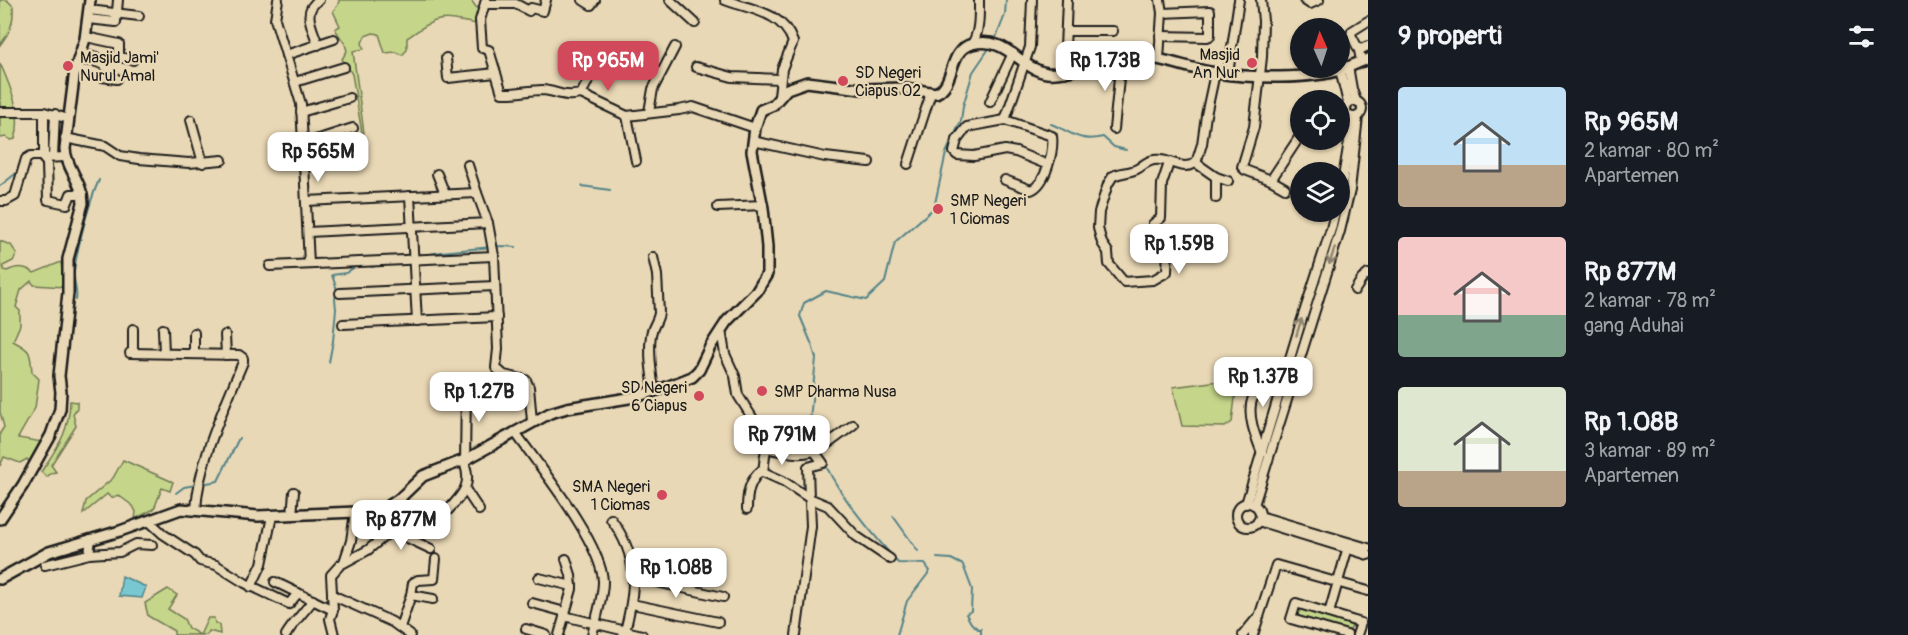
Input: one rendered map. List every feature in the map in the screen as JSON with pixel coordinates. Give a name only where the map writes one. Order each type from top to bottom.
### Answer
[{"type":"street","points":[[117,13],[118,0]]},
{"type":"street","points":[[278,0],[275,19],[301,104],[309,264]]},
{"type":"street","points":[[318,45],[309,17],[309,9],[319,0]]},
{"type":"street","points":[[546,0],[543,11],[531,8],[529,11],[521,9],[523,3],[485,2],[480,20],[483,48],[489,50],[502,93],[542,90],[562,96],[581,94],[627,116],[693,107],[755,128]]},
{"type":"street","points":[[583,0],[591,5],[595,0]]},
{"type":"street","points":[[670,0],[695,23]]},
{"type":"street","points":[[725,0],[770,14],[791,36],[792,46],[782,69],[779,96]]},
{"type":"street","points":[[971,45],[977,30],[979,0]]},
{"type":"street","points":[[1005,120],[1032,40],[1032,0]]},
{"type":"street","points":[[1064,73],[1067,0]]},
{"type":"street","points":[[1160,0],[1162,13],[1160,59]]},
{"type":"street","points":[[1228,74],[1239,0]]},
{"type":"street","points":[[1261,0],[1263,38],[1260,76],[1254,127],[1242,167],[1285,188]]},
{"type":"street","points":[[1304,0],[1310,4],[1318,0]]},
{"type":"street","points":[[0,519],[23,485],[51,435],[60,409],[59,376],[68,293],[68,259],[83,203],[83,194],[65,157],[65,138],[75,70],[86,37],[89,10],[139,16]]},
{"type":"street","points":[[1160,36],[1207,37],[1212,32],[1211,12],[1162,13]]},
{"type":"street","points":[[1350,65],[1365,60],[1351,35],[1368,21]]},
{"type":"street","points":[[1066,31],[1113,31]]},
{"type":"street","points":[[86,37],[119,44],[119,57],[133,60]]},
{"type":"street","points":[[286,55],[334,39]]},
{"type":"street","points":[[0,579],[39,556],[149,521],[178,509],[249,516],[381,511],[399,499],[423,476],[466,459],[532,421],[558,410],[654,392],[695,374],[732,314],[758,291],[765,280],[768,264],[763,205],[753,158],[753,141],[761,110],[773,105],[779,96],[791,87],[807,82],[861,89],[905,87],[931,93],[940,91],[944,87],[956,57],[963,49],[982,43],[999,46],[1042,72],[1064,73],[1098,62],[1121,58],[1160,59],[1215,73],[1290,75]]},
{"type":"street","points":[[1359,50],[1368,46]]},
{"type":"street","points":[[649,112],[654,88],[675,47]]},
{"type":"street","points":[[80,53],[97,57]]},
{"type":"street","points":[[990,102],[1013,53]]},
{"type":"street","points":[[446,58],[448,78],[496,74]]},
{"type":"street","points":[[1114,129],[1121,58]]},
{"type":"street","points":[[581,94],[597,64]]},
{"type":"street","points":[[294,82],[344,67]]},
{"type":"street","points":[[696,67],[732,77],[780,79]]},
{"type":"street","points":[[75,70],[93,71],[102,77],[117,79]]},
{"type":"street","points":[[1196,163],[1203,144],[1206,114],[1215,73]]},
{"type":"street","points":[[908,164],[931,93]]},
{"type":"street","points":[[301,112],[350,98]]},
{"type":"street","points":[[1350,103],[1362,106],[1362,112],[1350,116]]},
{"type":"street","points":[[0,112],[45,112],[69,118]]},
{"type":"street","points":[[45,112],[44,158],[48,166],[48,200],[68,204],[71,194],[83,194]]},
{"type":"street","points":[[53,157],[55,114]]},
{"type":"street","points":[[627,116],[636,161]]},
{"type":"street","points":[[191,120],[203,163]]},
{"type":"street","points":[[1005,180],[1033,189],[1037,187],[1048,165],[1053,150],[1052,136],[1005,120],[967,127],[957,140],[955,154],[974,156],[1005,150],[1048,165]]},
{"type":"street","points":[[303,144],[353,128]]},
{"type":"street","points":[[65,138],[101,145],[120,156],[139,159],[203,163],[222,160]]},
{"type":"street","points":[[753,141],[825,157],[870,162]]},
{"type":"street","points":[[1271,180],[1291,150]]},
{"type":"street","points":[[1250,505],[1340,231],[1350,190],[1350,150]]},
{"type":"street","points":[[0,201],[11,200],[15,196],[26,159],[35,156],[65,157]]},
{"type":"street","points":[[1169,163],[1162,184],[1161,218],[1155,221],[1153,227],[1158,240],[1168,247],[1167,272],[1153,280],[1124,282],[1109,264],[1108,252],[1102,243],[1098,228],[1099,212],[1108,184],[1113,176],[1135,170],[1149,160],[1160,159],[1187,166],[1196,163]]},
{"type":"street","points":[[1196,163],[1216,177],[1228,181]]},
{"type":"street","points":[[468,165],[488,223],[494,256],[498,355],[496,368],[504,375],[526,380],[529,387],[532,421]]},
{"type":"street","points":[[437,174],[445,194]]},
{"type":"street","points":[[1216,177],[1216,198]]},
{"type":"street","points":[[306,201],[477,193]]},
{"type":"street","points":[[410,196],[417,321]]},
{"type":"street","points":[[718,207],[763,205]]},
{"type":"street","points":[[1250,505],[1262,453],[1333,222]]},
{"type":"street","points":[[308,232],[488,223]]},
{"type":"street","points":[[1331,229],[1340,231]]},
{"type":"street","points":[[270,266],[494,256]]},
{"type":"street","points":[[653,256],[657,275],[659,313],[652,328],[650,343],[654,392]]},
{"type":"street","points":[[1355,290],[1368,274]]},
{"type":"street","points":[[340,293],[495,286]]},
{"type":"street","points":[[344,324],[497,317]]},
{"type":"street","points":[[133,329],[132,353],[241,356],[243,362],[203,465],[197,490],[196,509]]},
{"type":"street","points":[[163,329],[164,354]]},
{"type":"street","points":[[721,330],[725,354],[735,376],[738,395],[759,430],[766,448],[762,470],[756,475],[747,492],[747,509]]},
{"type":"street","points":[[194,333],[194,354]]},
{"type":"street","points":[[225,335],[226,355]]},
{"type":"street","points":[[1262,453],[1252,430],[1251,403],[1256,392],[1268,377],[1287,368]]},
{"type":"street","points":[[443,516],[465,489],[469,477],[465,465],[466,387]]},
{"type":"street","points":[[766,448],[782,453],[802,454],[819,449],[853,425]]},
{"type":"street","points":[[515,432],[584,531],[601,566],[603,583],[592,635]]},
{"type":"street","points":[[796,635],[811,526],[808,467],[823,464],[819,449]]},
{"type":"street","points":[[762,470],[765,474],[783,481],[809,498],[828,506],[856,537],[890,559]]},
{"type":"street","points":[[465,489],[479,510]]},
{"type":"street","points":[[292,515],[294,492]]},
{"type":"street","points":[[334,635],[330,619],[333,610],[331,575],[344,562],[368,550],[412,513],[399,499]]},
{"type":"street","points":[[1250,505],[1258,510],[1259,518],[1254,525],[1248,527],[1238,521],[1237,510],[1250,505]]},
{"type":"street","points":[[344,562],[351,541],[355,512]]},
{"type":"street","points":[[372,512],[376,522],[391,532],[431,549]]},
{"type":"street","points":[[251,587],[262,564],[272,516]]},
{"type":"street","points":[[1259,518],[1348,546],[1368,555]]},
{"type":"street","points":[[611,519],[628,546],[634,577],[632,604],[625,633]]},
{"type":"street","points":[[149,521],[153,527],[195,555],[198,560],[218,567],[251,587],[289,604],[298,593]]},
{"type":"street","points":[[89,554],[91,539]]},
{"type":"street","points":[[45,565],[89,554],[120,552],[136,544],[152,545]]},
{"type":"street","points":[[1348,546],[1368,548]]},
{"type":"street","points":[[1329,613],[1348,546]]},
{"type":"street","points":[[400,627],[415,580],[434,579],[436,559]]},
{"type":"street","points":[[559,635],[572,586],[566,559]]},
{"type":"street","points":[[1253,635],[1275,565],[1368,591]]},
{"type":"street","points":[[634,577],[723,597]]},
{"type":"street","points":[[538,578],[572,586]]},
{"type":"street","points":[[275,582],[333,610]]},
{"type":"street","points":[[332,595],[400,627],[411,635]]},
{"type":"street","points":[[411,595],[433,599]]},
{"type":"street","points":[[286,635],[313,600]]},
{"type":"street","points":[[532,603],[625,633],[642,635]]},
{"type":"street","points":[[1347,635],[1291,619],[1296,603],[1361,623],[1357,635]]},
{"type":"street","points":[[632,604],[718,622]]},
{"type":"street","points":[[1243,635],[1260,615]]},
{"type":"street","points":[[526,629],[546,635]]},
{"type":"green space","points":[[0,0],[7,0],[13,6],[13,17],[11,27],[0,45]]},
{"type":"green space","points":[[339,0],[471,0],[481,14],[482,24],[447,19],[432,22],[407,38],[407,50],[402,55],[396,52],[385,53],[379,34],[373,33],[365,36],[362,43],[364,49],[353,51],[364,133],[362,133],[352,74],[342,59],[347,51],[335,29],[340,26],[333,11]]},
{"type":"green space","points":[[0,63],[16,110],[17,130],[15,139],[11,140],[6,137],[0,138]]},
{"type":"green space","points":[[0,241],[11,245],[17,254],[13,261],[3,266],[4,270],[21,268],[34,273],[61,262],[64,287],[34,285],[31,281],[21,290],[16,307],[20,311],[20,325],[13,341],[29,353],[32,372],[39,379],[35,408],[18,438],[42,442],[63,402],[57,430],[32,465],[27,459],[20,463],[4,457],[0,466],[0,433],[4,427],[0,412]]},
{"type":"green space","points":[[1334,241],[1253,499],[1331,242]]},
{"type":"green space","points":[[1227,380],[1234,382],[1236,390],[1232,422],[1225,427],[1182,426],[1173,387]]},
{"type":"green space","points":[[70,401],[77,402],[77,408],[73,414],[76,426],[51,465],[56,472],[47,477],[41,472],[65,431]]},
{"type":"green space","points":[[123,460],[173,482],[170,491],[162,488],[154,509],[135,519],[136,512],[133,506],[118,495],[111,498],[107,494],[83,514],[86,501],[113,478]]},
{"type":"green space","points":[[168,589],[177,595],[168,609],[184,619],[188,628],[200,635],[174,635],[174,631],[148,616],[145,603]]},
{"type":"green space","points":[[1299,608],[1353,623],[1350,631],[1297,616]]},
{"type":"green space","points":[[208,618],[214,618],[215,623],[219,625],[220,634],[209,631],[207,635],[200,635]]},
{"type":"water","points":[[122,576],[146,587],[142,598],[119,596]]},
{"type":"waterway","points":[[995,40],[1005,15],[1006,0]]},
{"type":"waterway","points":[[817,449],[809,431],[816,358],[800,316],[804,303],[826,291],[866,300],[885,282],[895,242],[934,208],[946,153],[961,121],[973,72],[990,47]]},
{"type":"waterway","points":[[1051,124],[1081,138],[1103,137],[1114,147],[1126,150]]},
{"type":"waterway","points":[[0,186],[19,171],[21,162]]},
{"type":"waterway","points":[[76,300],[74,276],[76,262],[87,212],[99,180]]},
{"type":"waterway","points":[[582,186],[610,190]]},
{"type":"waterway","points":[[419,256],[502,246],[516,247]]},
{"type":"waterway","points":[[367,265],[372,267],[379,265]]},
{"type":"waterway","points":[[329,362],[337,290],[332,275],[346,273],[356,266]]},
{"type":"waterway","points":[[176,493],[184,487],[218,481],[239,438]]},
{"type":"waterway","points":[[825,464],[849,503],[898,563],[925,564],[930,571],[907,601],[897,635]]},
{"type":"waterway","points":[[893,516],[918,551]]},
{"type":"waterway","points":[[937,558],[951,559],[963,565],[972,589],[971,611],[966,614],[971,623],[981,629],[981,635]]},
{"type":"place","name":"Masjid An Nur","points":[[1252,63]]},
{"type":"place","name":"Masjid Jami' Nurul Amal","points":[[68,66]]},
{"type":"place","name":"SD Negeri Ciapus 02","points":[[843,81]]},
{"type":"place","name":"SMP Negeri 1 Ciomas","points":[[938,209]]},
{"type":"place","name":"SMP Dharma Nusa","points":[[762,391]]},
{"type":"place","name":"SD Negeri 6 Ciapus","points":[[699,396]]},
{"type":"place","name":"SMA Negeri 1 Ciomas","points":[[662,495]]}]
